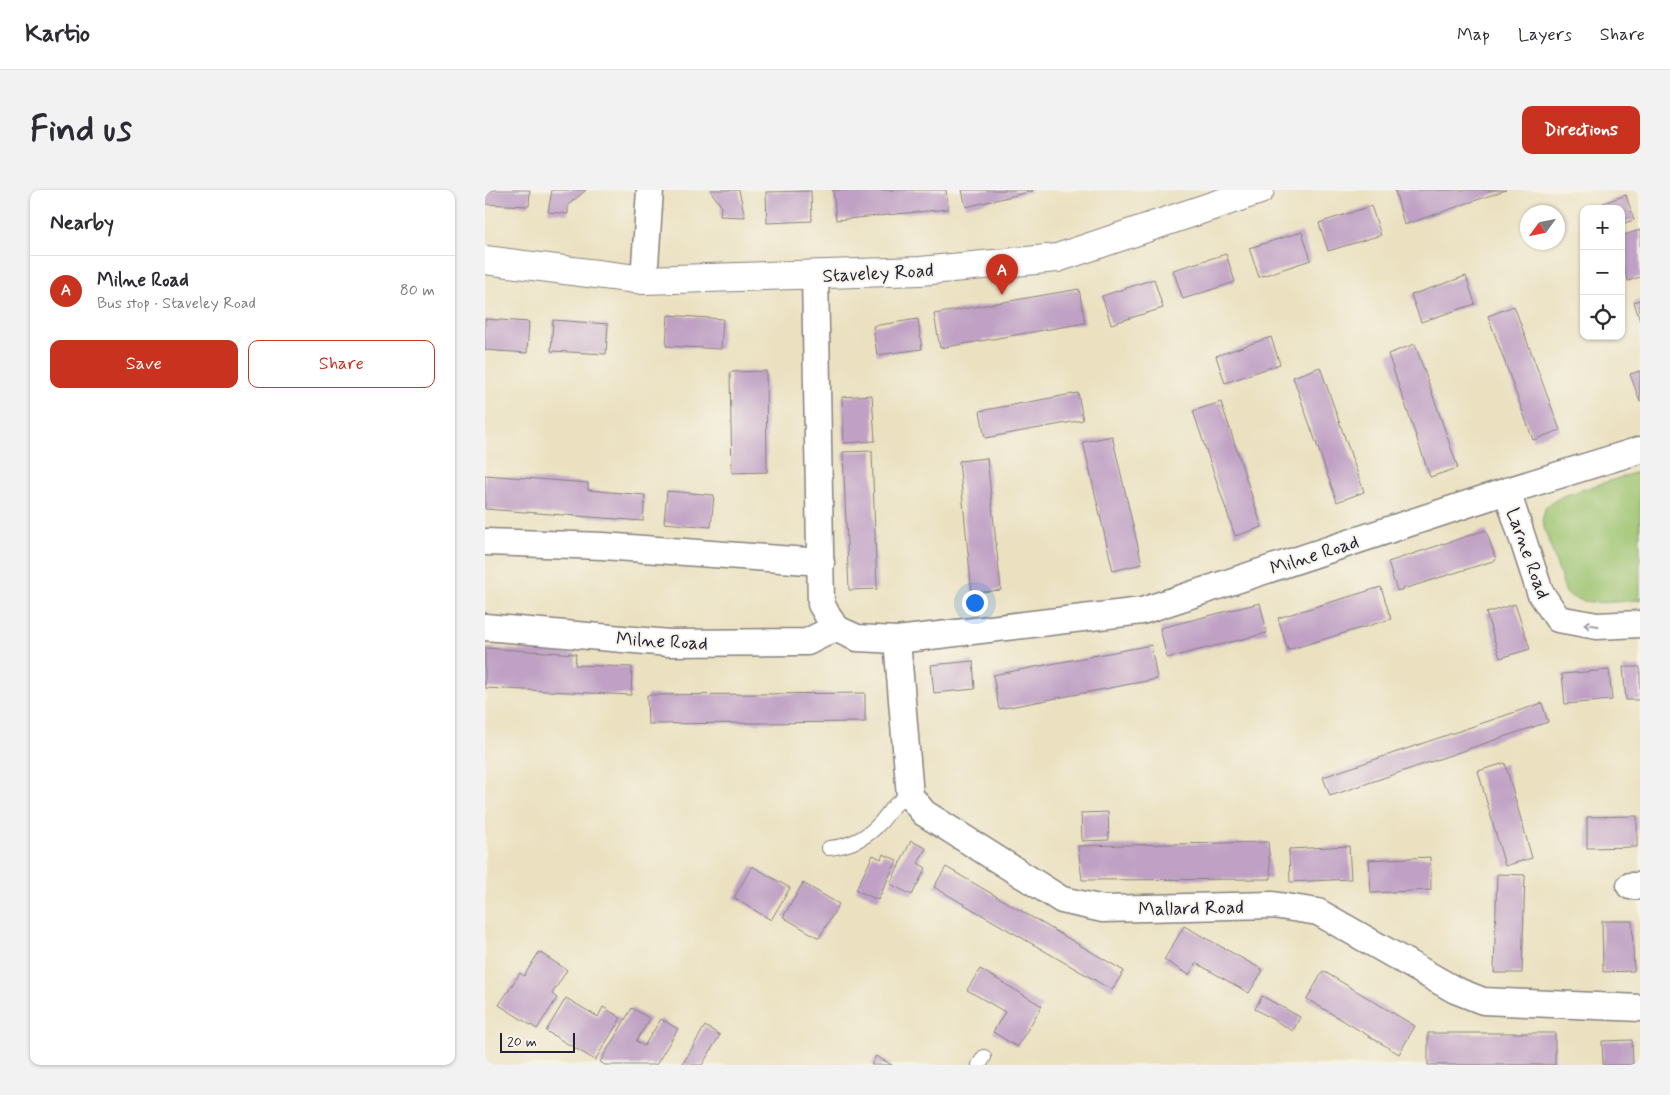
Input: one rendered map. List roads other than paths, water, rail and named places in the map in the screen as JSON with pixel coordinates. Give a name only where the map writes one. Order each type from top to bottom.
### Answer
[{"type":"street","points":[[644,280],[650,190]]},
{"type":"street","name":"Staveley Road","points":[[485,260],[644,280],[920,271],[1057,258],[1261,190]]},
{"type":"street","points":[[815,275],[821,604],[835,628]]},
{"type":"street","name":"Milne Road","points":[[485,627],[669,643],[807,642],[835,628],[857,638],[897,640],[1142,611],[1507,491],[1640,450]]},
{"type":"street","name":"Larne Road","points":[[1507,491],[1540,592],[1558,619],[1597,626],[1640,624]]},
{"type":"street","points":[[485,542],[603,546],[821,562]]},
{"type":"street","points":[[897,640],[910,796]]},
{"type":"street","name":"Mallard Road","points":[[910,796],[924,814],[1062,900],[1103,909],[1273,906],[1317,912],[1455,990],[1483,1001],[1640,1008]]},
{"type":"lane","points":[[829,848],[858,841],[872,831],[896,802],[910,796]]},
{"type":"place","name":"Milne Road","points":[[1002,295]]}]
